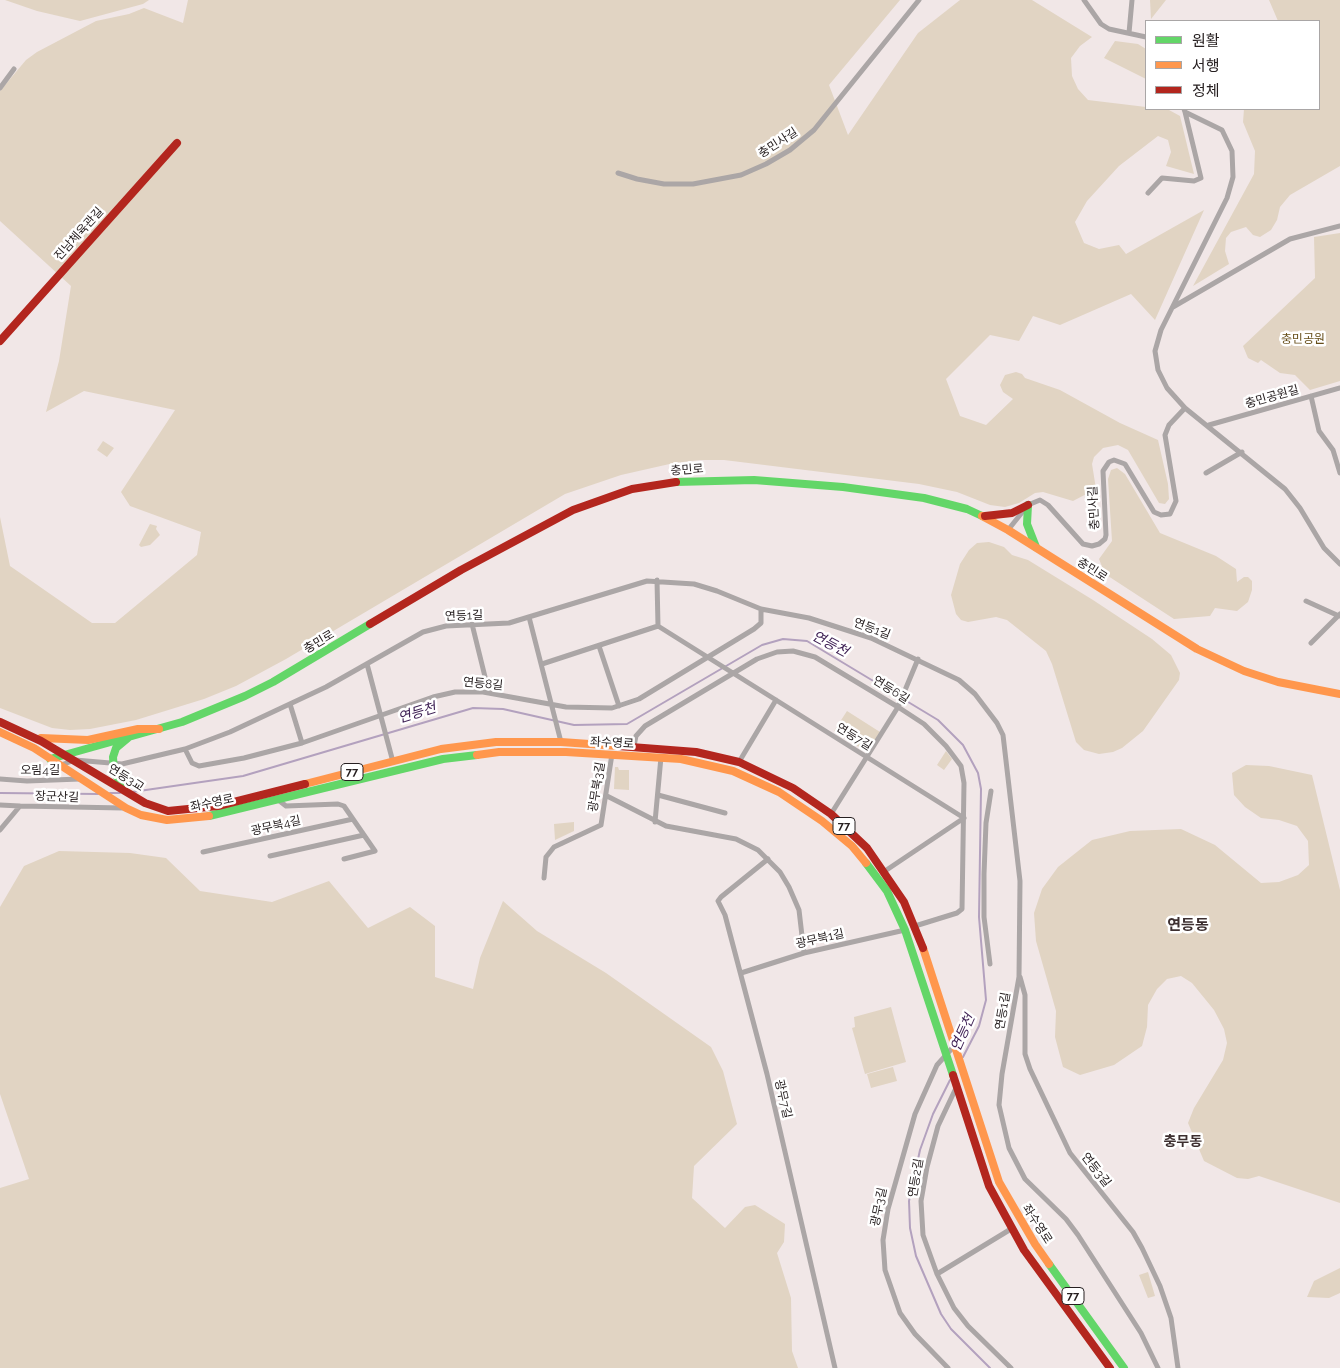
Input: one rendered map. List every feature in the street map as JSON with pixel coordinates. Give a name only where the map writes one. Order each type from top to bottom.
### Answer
[{"type":"main road","name":"진남체육관길","points":[[0,341],[177,143]]},
{"type":"main road","name":"충민로","points":[[50,759],[62,754],[159,729],[218,708],[252,693],[537,528],[573,510],[632,489],[660,484],[706,480],[754,480],[843,487],[924,498],[967,509],[984,516],[1008,530],[1152,622],[1216,658],[1278,682],[1340,694]]},
{"type":"main road","points":[[984,516],[1012,514],[1028,505]]},
{"type":"main road","points":[[1028,505],[1026,522],[1036,547]]},
{"type":"main road","name":"77","points":[[0,722],[75,760]]},
{"type":"main road","points":[[32,737],[51,740],[88,740],[138,728],[159,729]]},
{"type":"main road","name":"77","points":[[0,732],[50,759],[84,781]]},
{"type":"main road","points":[[98,790],[97,784],[101,782],[127,797],[130,794],[114,768],[113,753],[128,738]]},
{"type":"main road","name":"좌수영로","points":[[126,808],[156,819],[181,820],[210,816],[277,799],[394,765],[441,749],[472,744],[561,740],[696,752],[739,762],[793,788],[831,814],[867,848],[885,871],[915,926],[931,968],[999,1182],[1026,1230],[1124,1368]]},
{"type":"main road","points":[[638,746],[642,756]]},
{"type":"main road","name":"좌수영로","points":[[145,803],[177,811],[218,806],[394,765],[499,752],[612,754],[661,757],[708,763],[733,771],[771,788],[809,811],[839,834],[865,861],[887,891],[905,930],[989,1186],[1011,1229],[1037,1270],[1110,1368]]},
{"type":"main road","name":"연등3교","points":[[75,760],[145,803]]},
{"type":"main road","name":"연등3교","points":[[84,781],[126,808]]},
{"type":"main road","points":[[989,1186],[999,1182]]},
{"type":"main road","points":[[1086,1337],[1096,1330]]},
{"type":"street","name":"충민사길","points":[[618,173],[664,184],[693,184],[741,175],[766,164],[790,150],[814,130],[919,0]]},
{"type":"street","points":[[1084,0],[1100,24],[1110,29],[1145,36]]},
{"type":"street","points":[[1129,33],[1132,0]]},
{"type":"street","points":[[0,88],[14,70]]},
{"type":"street","points":[[1148,193],[1162,178],[1194,181],[1201,178],[1185,111]]},
{"type":"street","points":[[1185,111],[1222,130],[1231,145],[1233,177],[1227,198],[1158,338],[1155,360],[1164,384],[1185,408],[1242,452],[1293,498],[1324,548],[1340,564]]},
{"type":"street","points":[[1172,308],[1290,239],[1340,226]]},
{"type":"street","name":"충민공원길","points":[[1209,425],[1340,388]]},
{"type":"street","points":[[1311,396],[1319,431],[1333,450],[1340,473]]},
{"type":"street","name":"충민사길","points":[[1028,505],[1037,501],[1045,502],[1083,544],[1089,546],[1099,544],[1105,539],[1106,535],[1103,471],[1108,462],[1114,460],[1125,464],[1156,514],[1163,516],[1170,514],[1176,501],[1165,435],[1169,425],[1185,408]]},
{"type":"street","points":[[1206,473],[1242,452]]},
{"type":"street","points":[[1008,530],[1028,505]]},
{"type":"street","points":[[657,580],[658,626]]},
{"type":"street","name":"연등1길","points":[[60,765],[75,760],[114,768],[185,749],[230,732],[290,704],[368,664],[423,632],[446,626],[502,624],[635,584],[657,580],[694,584],[761,609],[808,618],[871,638],[918,659],[968,686],[1002,732],[1020,881],[1019,977],[999,1097],[1000,1113],[1009,1148],[1025,1179],[1066,1219],[1083,1242],[1141,1334],[1158,1368]]},
{"type":"street","points":[[1306,601],[1339,615],[1311,643]]},
{"type":"street","name":"연등8길","points":[[185,749],[192,763],[201,766],[302,743],[433,697],[455,692],[489,693],[552,706],[590,708],[619,706],[639,699],[757,627],[762,620],[761,609]]},
{"type":"street","points":[[530,617],[561,740]]},
{"type":"street","points":[[472,624],[489,693]]},
{"type":"street","points":[[542,664],[658,626]]},
{"type":"street","points":[[658,626],[708,657]]},
{"type":"street","points":[[599,646],[619,706]]},
{"type":"street","name":"연등6길","points":[[638,746],[636,736],[645,726],[770,653],[785,650],[799,652],[829,664],[898,707],[931,730],[958,762],[964,778],[962,909],[957,914],[915,926]]},
{"type":"street","name":"연등7길","points":[[708,657],[964,818]]},
{"type":"street","points":[[831,814],[898,707],[918,659]]},
{"type":"street","points":[[368,664],[394,765]]},
{"type":"street","points":[[739,762],[776,700]]},
{"type":"street","points":[[290,704],[302,743]]},
{"type":"street","name":"광무북3길","points":[[544,878],[546,857],[554,847],[601,825],[612,754]]},
{"type":"street","points":[[655,822],[661,757]]},
{"type":"street","name":"오림4길","points":[[0,779],[84,781]]},
{"type":"street","points":[[990,964],[984,917],[984,891],[986,823],[991,791]]},
{"type":"street","points":[[658,795],[725,813]]},
{"type":"street","points":[[607,796],[612,797],[655,822],[674,829],[736,839],[758,850],[785,879],[797,906],[804,952]]},
{"type":"street","name":"광무북4길","points":[[277,799],[286,806],[342,805],[375,851],[344,859]]},
{"type":"street","points":[[0,805],[20,806]]},
{"type":"street","name":"장군산길","points":[[0,830],[20,806],[126,808]]},
{"type":"street","points":[[885,871],[964,818]]},
{"type":"street","name":"광무북4길","points":[[203,852],[353,819]]},
{"type":"street","points":[[270,856],[364,835]]},
{"type":"street","name":"광무7길","points":[[768,859],[718,900],[725,915],[741,973],[835,1368]]},
{"type":"street","name":"광무북1길","points":[[741,973],[804,952],[905,930]]},
{"type":"street","name":"연등3길","points":[[1019,977],[1025,995],[1025,1054],[1030,1069],[1070,1153],[1133,1232],[1142,1248],[1160,1286],[1171,1318],[1178,1368]]},
{"type":"street","name":"광무3길","points":[[948,1368],[905,1321],[893,1296],[883,1258],[886,1218],[908,1133],[929,1080],[955,1045]]},
{"type":"street","name":"연등2길","points":[[956,1088],[938,1126],[921,1193],[922,1229],[937,1274],[958,1314],[1011,1368]]},
{"type":"street","points":[[937,1274],[1011,1229]]},
{"type":"green space","points":[[5,0],[149,0],[143,4],[80,21],[37,11]]},
{"type":"green space","points":[[188,0],[900,0],[829,85],[848,135],[918,33],[960,0],[1032,0],[1092,37],[1080,46],[1071,58],[1072,76],[1078,89],[1088,100],[1145,107],[1145,110],[1169,110],[1180,116],[1194,174],[1166,166],[1171,152],[1168,140],[1158,136],[1119,166],[1087,201],[1075,222],[1084,243],[1099,249],[1119,245],[1126,254],[1204,210],[1155,320],[1131,294],[1060,325],[1033,316],[1019,341],[990,335],[946,379],[960,416],[986,425],[1013,399],[1003,392],[1000,385],[1005,375],[1016,372],[1022,374],[1025,378],[1060,390],[1120,423],[1158,440],[1168,484],[1169,499],[1165,504],[1159,503],[1128,450],[1118,445],[1103,448],[1094,457],[1092,464],[1096,489],[1073,501],[1043,492],[1035,493],[1019,503],[1005,507],[990,505],[957,492],[919,484],[724,460],[674,463],[621,475],[565,494],[286,659],[236,686],[204,699],[136,720],[90,729],[70,730],[52,728],[0,708],[0,517],[10,566],[92,623],[115,623],[197,555],[201,532],[130,506],[121,492],[175,410],[84,391],[46,412],[59,361],[71,286],[0,221],[0,91],[26,60],[37,52],[96,21],[129,14],[144,8],[183,23]]},
{"type":"green space","points":[[1150,0],[1166,0],[1151,19]]},
{"type":"green space","points":[[1269,0],[1340,0],[1340,166],[1290,195],[1280,207],[1277,220],[1271,230],[1260,237],[1253,235],[1246,227],[1231,232],[1226,238],[1225,251],[1229,264],[1193,286],[1254,174],[1255,151],[1243,122],[1244,110],[1320,110],[1320,20],[1278,20]]},
{"type":"green space","points":[[1115,41],[1138,44],[1145,48],[1145,78],[1104,58]]},
{"type":"green space","name":"충민공원","points":[[1340,233],[1340,381],[1310,390],[1295,375],[1280,373],[1261,360],[1258,363],[1248,358],[1243,346],[1315,278],[1314,237]]},
{"type":"green space","points":[[103,441],[114,448],[107,457],[97,450]]},
{"type":"green space","points":[[1117,468],[1125,474],[1160,533],[1216,556],[1236,569],[1237,582],[1244,577],[1248,577],[1252,581],[1252,590],[1248,602],[1237,611],[1215,608],[1210,616],[1174,619],[1105,574],[1099,559],[1112,541],[1108,479],[1111,470]]},
{"type":"green space","points":[[150,524],[157,526],[156,529],[160,535],[150,545],[141,547],[139,545]]},
{"type":"green space","points":[[989,542],[1004,547],[1012,555],[1028,560],[1093,600],[1152,639],[1171,655],[1180,673],[1179,680],[1143,731],[1122,748],[1113,752],[1099,754],[1084,750],[1076,742],[1052,664],[1046,651],[1007,620],[996,617],[968,622],[961,620],[956,614],[951,595],[960,564],[969,550],[977,543]]},
{"type":"green space","points":[[847,711],[880,732],[869,750],[865,751],[834,731]]},
{"type":"green space","points":[[946,751],[952,759],[944,770],[937,765]]},
{"type":"green space","points":[[1246,765],[1269,766],[1312,775],[1340,890],[1340,1203],[1259,1176],[1248,1179],[1237,1178],[1204,1161],[1188,1123],[1194,1108],[1223,1060],[1227,1043],[1224,1029],[1214,1010],[1192,983],[1181,976],[1167,979],[1157,989],[1148,1005],[1147,1027],[1142,1046],[1114,1065],[1080,1075],[1063,1067],[1055,1037],[1056,1011],[1036,941],[1034,913],[1042,889],[1058,867],[1092,840],[1130,831],[1181,829],[1215,845],[1261,883],[1279,882],[1298,875],[1309,865],[1308,841],[1297,826],[1279,820],[1261,818],[1245,807],[1234,795],[1232,773]]},
{"type":"green space","points":[[615,767],[618,767],[619,770],[629,770],[629,790],[614,789]]},
{"type":"green space","points":[[574,822],[574,831],[555,840],[554,824]]},
{"type":"green space","points":[[59,851],[130,853],[166,858],[200,891],[272,902],[329,881],[368,928],[410,907],[435,926],[435,977],[473,989],[480,958],[503,901],[537,931],[606,973],[711,1047],[723,1071],[737,1124],[694,1166],[692,1198],[725,1228],[745,1207],[755,1205],[785,1224],[784,1242],[777,1253],[791,1298],[792,1351],[798,1368],[0,1368],[0,1188],[29,1179],[0,1094],[0,907],[24,866]]},
{"type":"green space","points":[[891,1007],[906,1062],[865,1074],[852,1028],[855,1027],[854,1017]]},
{"type":"green space","points":[[893,1067],[897,1081],[871,1088],[867,1074]]},
{"type":"green space","points":[[1340,1268],[1340,1293],[1329,1298],[1307,1297],[1314,1281]]},
{"type":"green space","points":[[1148,1272],[1155,1296],[1148,1298],[1139,1275]]},
{"type":"waterway","name":"연등천","points":[[132,792],[243,776],[473,708],[503,709],[574,725],[627,724],[762,645],[783,639],[807,641],[938,720],[963,745],[978,773],[981,789],[979,917],[986,1000],[979,1026],[963,1057]]},
{"type":"waterway","name":"연등천","points":[[0,793],[98,794]]},
{"type":"waterway","name":"연등천","points":[[110,793],[120,793]]},
{"type":"waterway","name":"연등천","points":[[950,1080],[933,1114],[920,1150],[909,1201],[910,1228],[916,1256],[941,1314],[951,1329],[990,1368]]},
{"type":"traffic: fast","points":[[676,482],[754,480],[843,487],[924,498],[967,509],[982,516]]},
{"type":"traffic: fast","points":[[1028,505],[1027,524],[1036,547]]},
{"type":"traffic: fast","points":[[50,759],[182,722],[245,696],[273,682],[370,624]]},
{"type":"traffic: fast","points":[[124,788],[114,772],[113,757],[116,748],[128,738]]},
{"type":"traffic: fast","points":[[209,816],[443,759],[477,755]]},
{"type":"traffic: fast","points":[[866,863],[887,891],[905,930],[953,1075]]},
{"type":"traffic: fast","points":[[1049,1264],[1124,1368]]},
{"type":"traffic: slow","points":[[982,516],[1008,530],[1197,649],[1244,671],[1278,682],[1340,694]]},
{"type":"traffic: slow","points":[[41,738],[88,740],[138,729],[159,729]]},
{"type":"traffic: slow","points":[[0,732],[34,748],[126,808],[141,815],[167,820],[209,816]]},
{"type":"traffic: slow","points":[[305,784],[441,749],[496,742],[561,742],[618,746]]},
{"type":"traffic: slow","points":[[477,755],[499,752],[566,752],[681,759],[733,771],[779,792],[822,821],[852,846],[866,863]]},
{"type":"traffic: slow","points":[[923,948],[999,1182],[1035,1244],[1049,1264]]},
{"type":"traffic: jam","points":[[0,341],[177,143]]},
{"type":"traffic: jam","points":[[370,624],[461,570],[573,510],[632,489],[676,482]]},
{"type":"traffic: jam","points":[[985,516],[1012,513],[1028,505]]},
{"type":"traffic: jam","points":[[0,722],[41,741],[145,803],[168,811],[218,806],[305,784]]},
{"type":"traffic: jam","points":[[618,746],[696,752],[739,762],[793,788],[831,814],[867,848],[904,902],[923,948]]},
{"type":"traffic: jam","points":[[953,1075],[989,1186],[1024,1250],[1110,1368]]},
{"type":"district","name":"연등동","points":[[1188,925]]},
{"type":"district","name":"충무동","points":[[1183,1142]]}]
